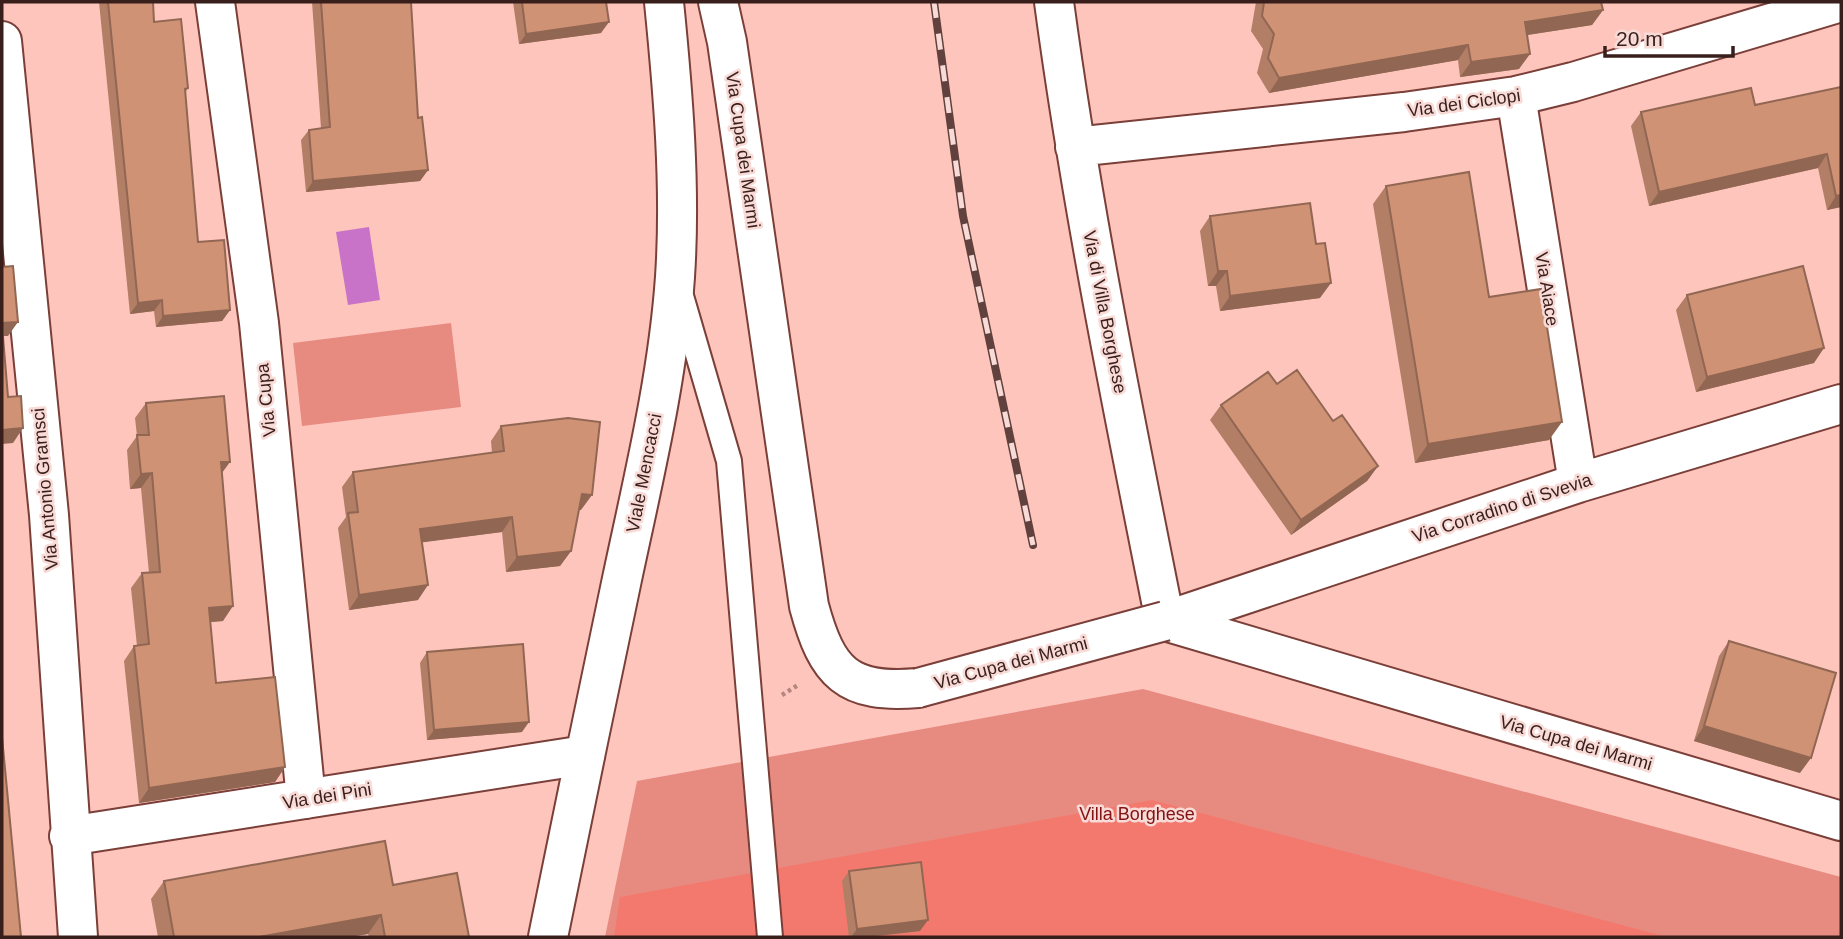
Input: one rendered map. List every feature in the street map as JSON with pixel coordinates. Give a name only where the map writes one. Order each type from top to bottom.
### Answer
[{"type":"street","name":"Via Cupa","points":[[215,2],[258,323],[306,799]]},
{"type":"street","name":"Viale Mencacci","points":[[548,937],[654,421],[675,275],[674,127],[664,2]]},
{"type":"street","name":"Via Cupa dei Marmi","points":[[718,2],[729,55],[809,606],[822,647],[832,664],[862,686],[889,691],[918,688],[1165,621],[1841,821]]},
{"type":"street","name":"Via di Villa Borghese","points":[[1054,2],[1101,300],[1165,621]]},
{"type":"street","name":"Via dei Ciclopi","points":[[1075,147],[1405,112],[1516,96],[1583,80],[1841,2]]},
{"type":"street","name":"Via Antonio Gramsci","points":[[2,41],[49,515],[78,937]]},
{"type":"street","name":"Via Aiace","points":[[1516,96],[1578,483]]},
{"type":"street","name":"Via Corradino di Svevia","points":[[1165,621],[1578,483],[1841,404]]},
{"type":"street","name":"Via dei Pini","points":[[69,836],[585,755]]},
{"type":"lane","points":[[675,275],[729,461],[770,937]]},
{"type":"path","points":[[751,714],[832,664]]},
{"type":"green space","points":[[451,323],[461,407],[302,426],[293,343]]},
{"type":"green space","name":"Villa Borghese","points":[[1143,689],[1841,877],[1841,937],[605,937],[637,781]]},
{"type":"green space","points":[[1152,800],[1667,937],[614,937],[620,897]]},
{"type":"shaded area","points":[[369,227],[380,300],[348,305],[336,232]]},
{"type":"building","points":[[108,2],[153,2],[154,22],[181,19],[198,242],[224,240],[230,310],[163,316],[162,300],[138,303]]},
{"type":"building","points":[[321,2],[411,2],[418,118],[422,117],[428,170],[313,181],[309,130],[330,127]]},
{"type":"building","points":[[522,2],[606,2],[609,22],[526,34]]},
{"type":"building","points":[[1264,2],[1601,2],[1603,10],[1525,22],[1530,54],[1471,62],[1468,45],[1279,78],[1268,58],[1274,34],[1262,16]]},
{"type":"building","points":[[1841,87],[1841,195],[1836,196],[1827,154],[1659,192],[1641,112],[1751,88],[1755,105]]},
{"type":"building","points":[[1469,172],[1489,297],[1541,289],[1562,422],[1428,444],[1386,186]]},
{"type":"building","points":[[1310,203],[1316,244],[1325,243],[1331,283],[1230,296],[1227,271],[1218,271],[1210,216]]},
{"type":"building","points":[[13,266],[18,322],[2,323],[2,267]]},
{"type":"building","points":[[1803,266],[1824,348],[1707,377],[1687,295]]},
{"type":"building","points":[[2,325],[8,397],[21,396],[23,428],[2,430]]},
{"type":"building","points":[[1297,370],[1333,421],[1342,415],[1378,466],[1301,520],[1221,405],[1268,372],[1277,384]]},
{"type":"building","points":[[224,396],[230,462],[221,462],[233,606],[209,608],[216,683],[275,677],[285,767],[149,788],[134,646],[149,644],[142,573],[160,572],[152,473],[141,474],[137,435],[149,435],[146,403]]},
{"type":"building","points":[[568,418],[600,422],[592,495],[582,494],[571,551],[517,557],[512,517],[420,529],[428,585],[359,595],[348,513],[358,512],[353,472],[504,451],[501,426]]},
{"type":"building","points":[[1729,641],[1836,673],[1811,758],[1704,726]]},
{"type":"building","points":[[523,644],[529,722],[434,730],[427,652]]},
{"type":"building","points":[[2,737],[21,937],[2,937]]},
{"type":"building","points":[[385,841],[393,885],[457,873],[469,937],[385,937],[381,915],[259,937],[174,937],[164,881]]},
{"type":"building","points":[[921,862],[928,920],[857,929],[849,871]]},
{"type":"railway","points":[[934,2],[963,216],[1033,545]]}]
